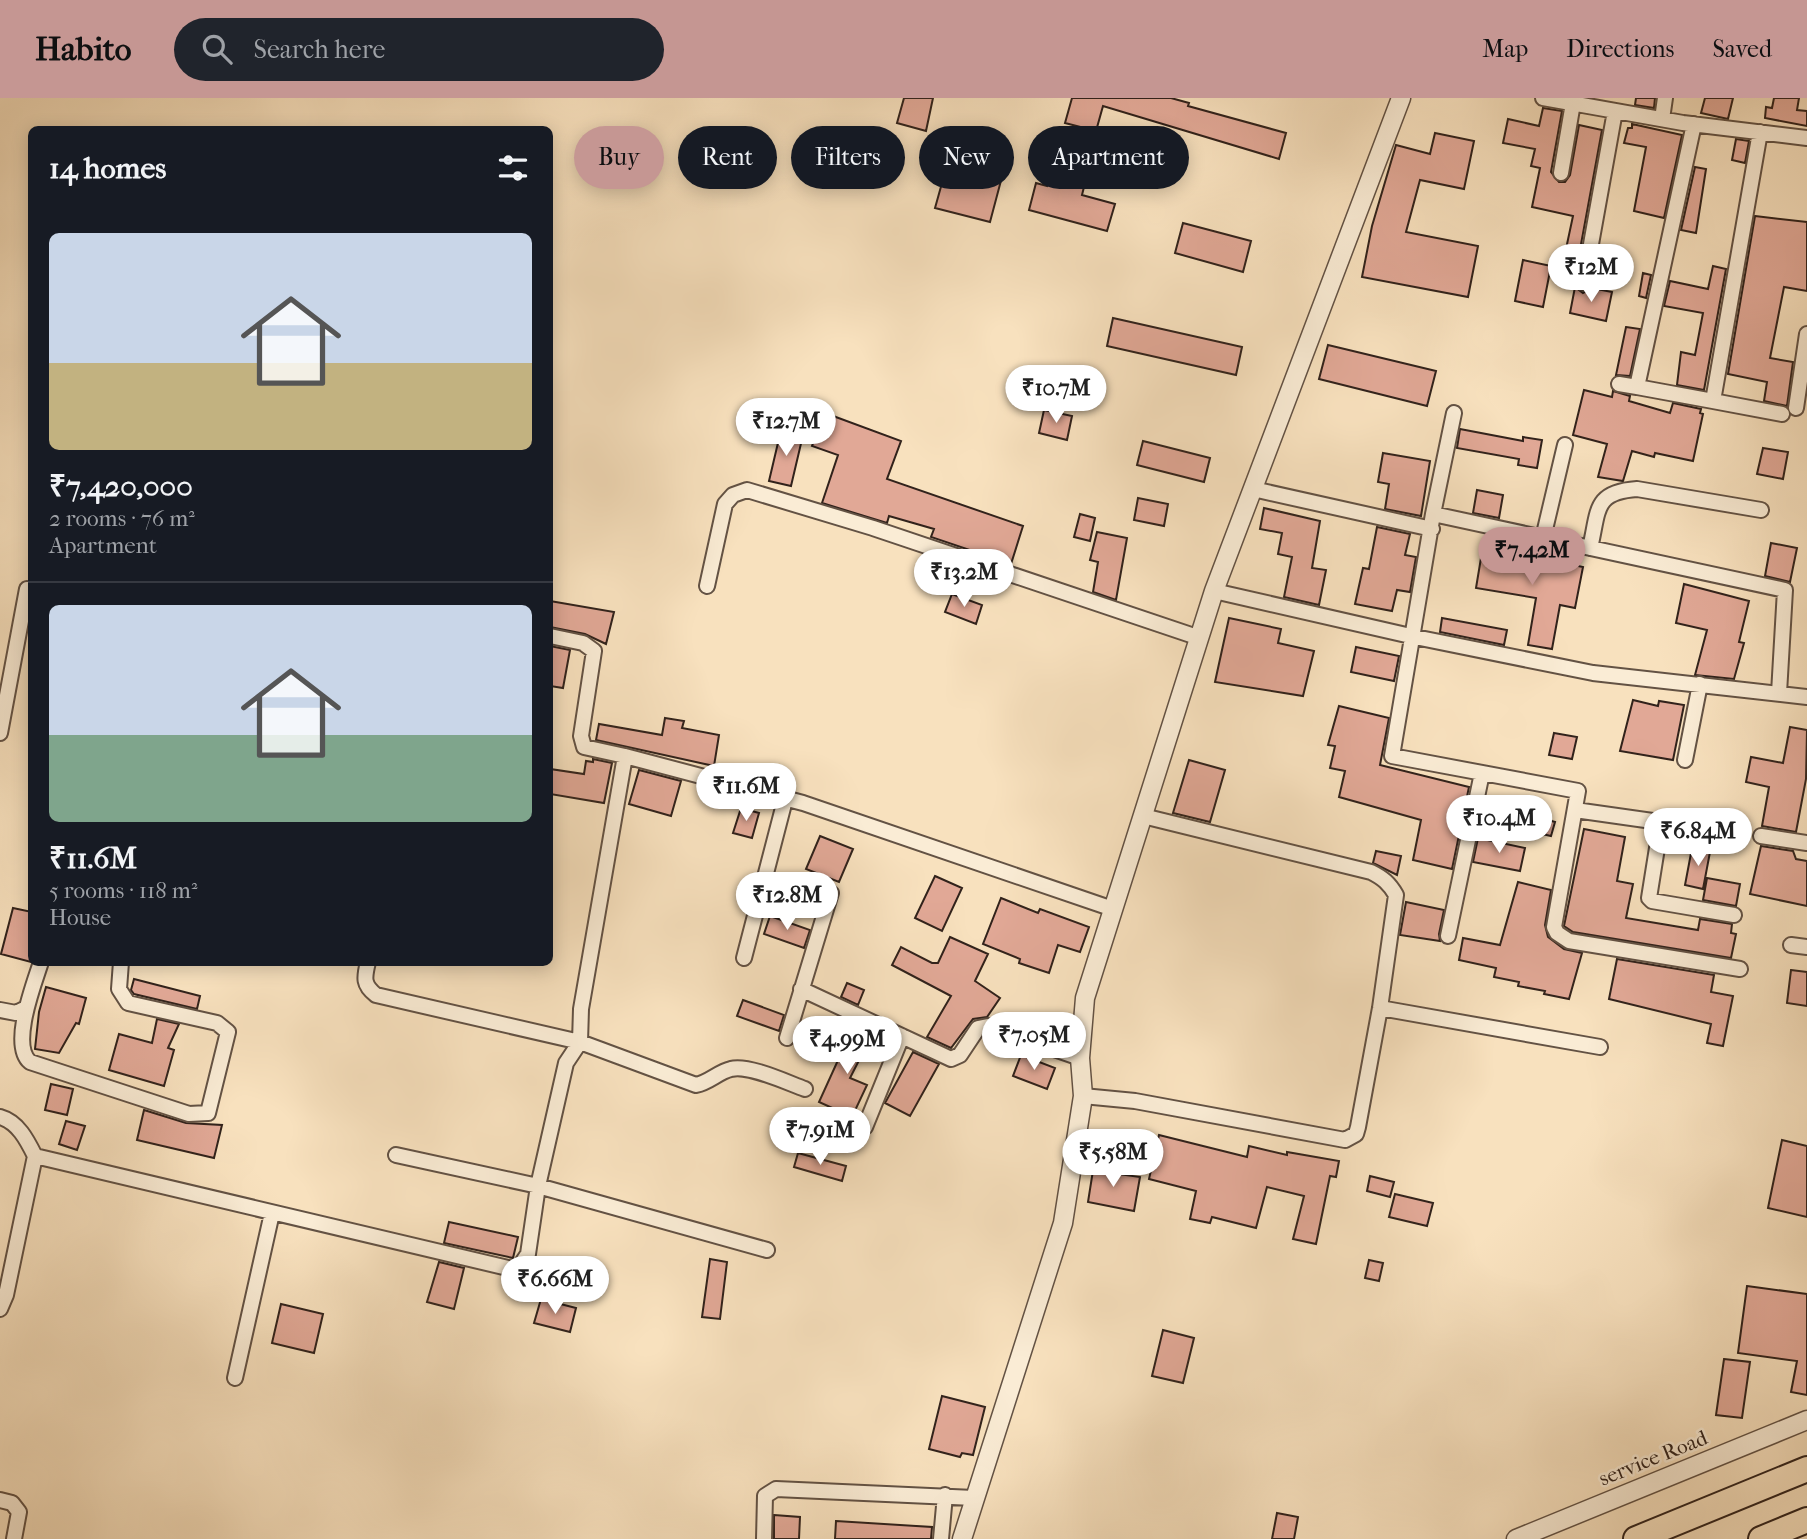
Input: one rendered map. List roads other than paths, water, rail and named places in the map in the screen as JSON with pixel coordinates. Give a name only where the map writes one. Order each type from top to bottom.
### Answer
[{"type":"highway","points":[[1636,1539],[1807,1469]]},
{"type":"highway","points":[[1761,1539],[1807,1520]]},
{"type":"street","points":[[962,1539],[1063,1223],[1083,1096],[1080,1058],[1085,998],[1214,591],[1401,98]]},
{"type":"street","points":[[1543,98],[1694,124],[1807,138]]},
{"type":"street","points":[[1662,119],[1665,98]]},
{"type":"street","points":[[1561,173],[1573,103]]},
{"type":"street","points":[[1584,283],[1615,111]]},
{"type":"street","points":[[1637,387],[1694,124]]},
{"type":"street","points":[[1713,401],[1760,132]]},
{"type":"street","points":[[1619,383],[1713,401],[1789,411],[1807,334]]},
{"type":"street","points":[[1454,413],[1392,756],[1578,790],[1555,927],[1557,933],[1569,941],[1740,969]]},
{"type":"street","points":[[1543,538],[1564,445]]},
{"type":"street","points":[[1253,489],[1433,522],[1543,538],[1786,590],[1779,692]]},
{"type":"street","points":[[1590,548],[1601,503],[1607,494],[1621,490],[1637,489],[1761,510]]},
{"type":"street","points":[[708,586],[725,504],[733,495],[747,491],[873,528],[1199,638]]},
{"type":"street","points":[[0,733],[27,589]]},
{"type":"street","points":[[1214,591],[1415,637],[1593,673],[1807,697]]},
{"type":"street","points":[[553,637],[583,643],[594,651],[581,736],[583,747],[785,800],[1113,909]]},
{"type":"street","points":[[1685,760],[1700,684]]},
{"type":"street","points":[[35,1156],[512,1269],[520,1266],[527,1254],[538,1186],[566,1063],[580,1042],[581,1009],[625,756]]},
{"type":"street","points":[[1448,936],[1482,773]]},
{"type":"street","points":[[744,958],[785,800]]},
{"type":"street","points":[[1575,810],[1723,831]]},
{"type":"street","points":[[1083,1096],[1135,1101],[1345,1140],[1351,1138],[1358,1127],[1380,1008],[1396,895],[1384,878],[1143,816]]},
{"type":"street","points":[[1661,823],[1649,898],[1652,901],[1734,915]]},
{"type":"street","points":[[1761,836],[1807,843]]},
{"type":"street","points":[[787,1038],[831,892]]},
{"type":"street","points":[[1791,945],[1807,947]]},
{"type":"street","points":[[40,966],[26,1008],[22,1047],[24,1057],[30,1062],[189,1114],[208,1113],[228,1031],[217,1023],[128,1003],[119,989],[121,966]]},
{"type":"street","points":[[367,966],[364,978],[366,987],[376,995],[580,1042],[696,1085],[708,1083],[726,1070],[741,1068],[806,1089]]},
{"type":"street","points":[[802,989],[951,1059],[960,1055],[978,1028],[988,1026],[1080,1058]]},
{"type":"street","points":[[0,1010],[16,1013],[26,1008]]},
{"type":"street","points":[[1380,1008],[1600,1047]]},
{"type":"street","points":[[865,1127],[902,1036]]},
{"type":"street","points":[[0,1117],[13,1124],[25,1136],[35,1156],[6,1295],[0,1309]]},
{"type":"street","points":[[396,1155],[538,1186],[766,1250]]},
{"type":"street","points":[[235,1378],[272,1213]]},
{"type":"street","name":"service Road","points":[[1517,1539],[1807,1420]]},
{"type":"street","points":[[764,1539],[765,1496],[776,1489],[974,1498]]},
{"type":"street","points":[[941,1539],[944,1495]]},
{"type":"street","points":[[0,1500],[12,1503],[19,1512],[14,1539]]}]
